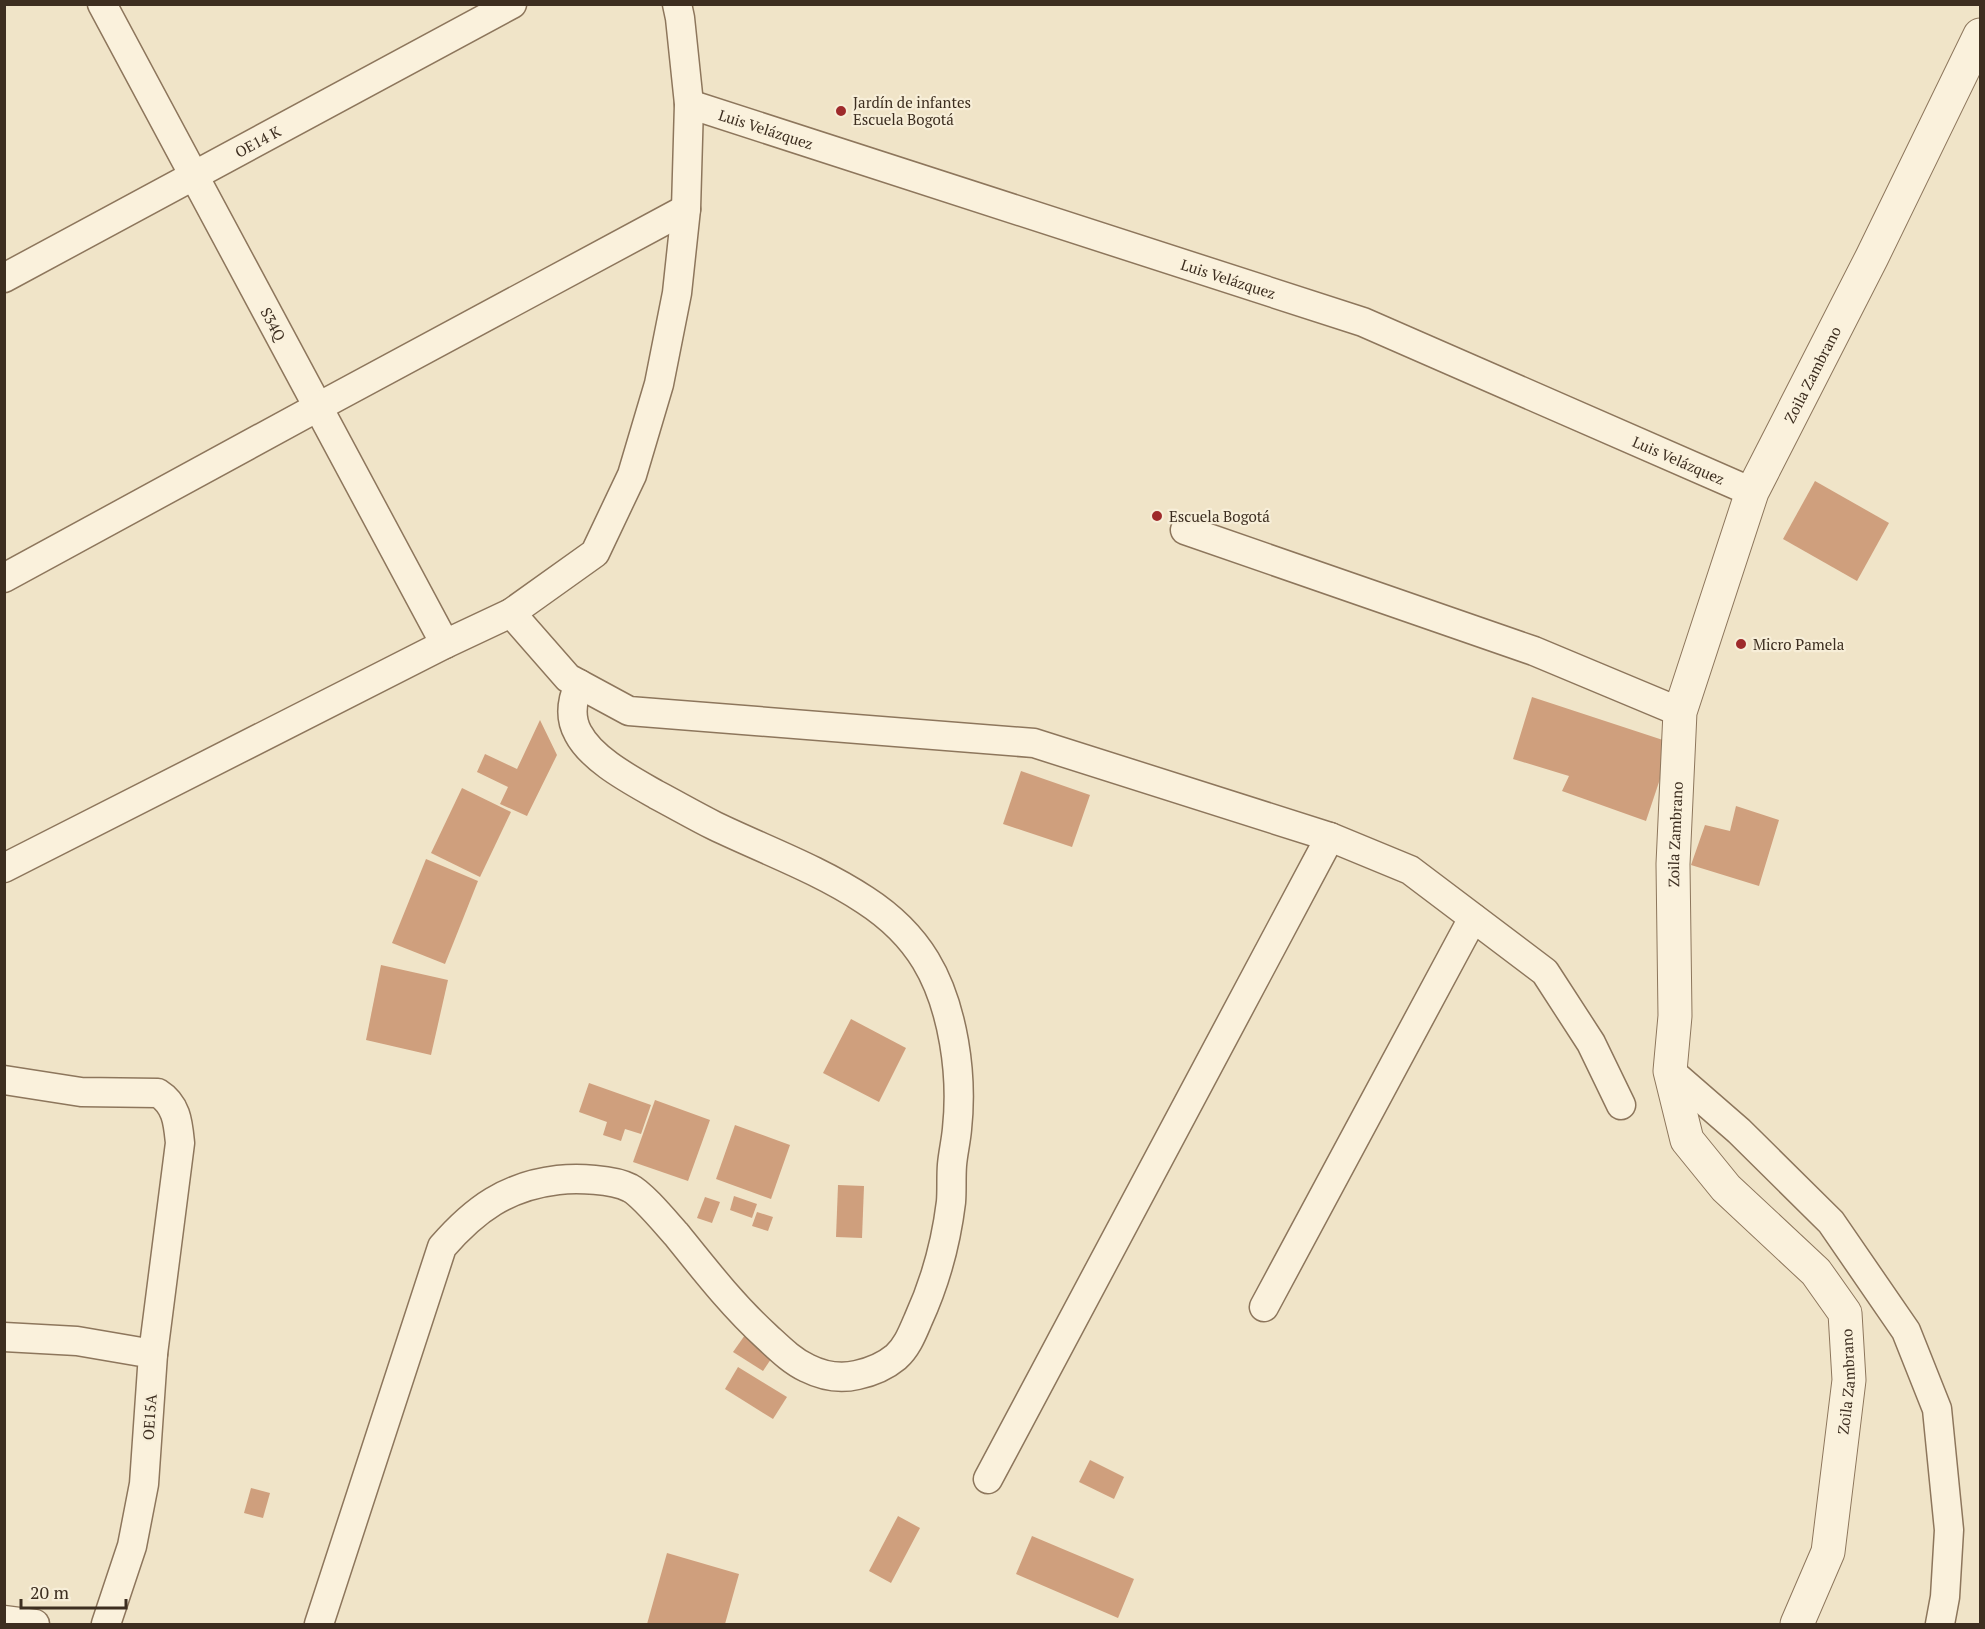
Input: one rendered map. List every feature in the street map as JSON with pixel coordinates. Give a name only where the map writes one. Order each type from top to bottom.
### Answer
[{"type":"street","name":"S34Q","points":[[102,4],[445,645]]},
{"type":"street","name":"OE14 K","points":[[4,278],[512,4]]},
{"type":"street","points":[[4,868],[511,613],[595,553],[632,475],[659,384],[677,293],[686,209],[689,104],[677,4]]},
{"type":"street","name":"Zoila Zambrano","points":[[1797,1624],[1828,1552],[1849,1380],[1845,1313],[1816,1272],[1726,1188],[1687,1140],[1670,1071],[1675,1016],[1673,864],[1680,712],[1752,492],[1872,257],[1980,35]]},
{"type":"street","name":"Luis Velázquez","points":[[689,104],[1363,322],[1752,492]]},
{"type":"street","points":[[4,578],[318,406],[686,209]]},
{"type":"street","points":[[1185,530],[1534,651],[1680,712]]},
{"type":"street","points":[[511,613],[568,678],[629,711],[1034,743],[1329,837],[1410,870],[1545,972],[1591,1042],[1621,1105]]},
{"type":"street","points":[[319,1624],[442,1246],[462,1224],[486,1205],[513,1191],[542,1182],[571,1178],[601,1180],[630,1188],[662,1218],[742,1314],[790,1358],[818,1373],[834,1377],[850,1377],[867,1373],[897,1356],[908,1343],[927,1302],[938,1268],[951,1198],[959,1093],[957,1058],[945,1003],[935,976],[922,953],[884,913],[861,897],[805,867],[714,825],[620,774],[585,744],[578,733],[573,721],[572,709],[579,684]]},
{"type":"street","points":[[988,1479],[1329,837]]},
{"type":"street","points":[[1264,1307],[1473,918]]},
{"type":"street","points":[[1670,1071],[1739,1131],[1831,1222],[1906,1331],[1937,1409],[1949,1530],[1945,1597],[1940,1624]]},
{"type":"street","name":"OE15A","points":[[4,1080],[81,1092],[158,1093],[167,1099],[178,1119],[180,1143],[153,1354],[144,1484],[132,1546],[106,1624]]},
{"type":"street","points":[[4,1337],[77,1341],[153,1354]]},
{"type":"street","points":[[4,1620],[35,1624]]},
{"type":"building","points":[[1815,481],[1889,523],[1857,581],[1783,539]]},
{"type":"building","points":[[1532,697],[1672,743],[1646,821],[1562,791],[1569,776],[1513,759]]},
{"type":"building","points":[[540,720],[557,755],[527,816],[500,804],[508,787],[477,772],[485,754],[517,769]]},
{"type":"building","points":[[1021,771],[1090,795],[1072,847],[1003,824]]},
{"type":"building","points":[[462,788],[511,812],[480,877],[431,853]]},
{"type":"building","points":[[1736,806],[1779,820],[1759,886],[1691,865],[1705,825],[1730,831]]},
{"type":"building","points":[[426,859],[478,881],[445,964],[392,943]]},
{"type":"building","points":[[381,965],[448,980],[431,1055],[366,1040]]},
{"type":"building","points":[[851,1019],[906,1048],[879,1102],[823,1073]]},
{"type":"building","points":[[589,1083],[651,1105],[641,1134],[625,1129],[621,1141],[603,1135],[607,1122],[579,1112]]},
{"type":"building","points":[[655,1100],[710,1120],[688,1181],[633,1162]]},
{"type":"building","points":[[735,1125],[790,1145],[771,1199],[716,1179]]},
{"type":"building","points":[[838,1185],[864,1186],[862,1238],[836,1237]]},
{"type":"building","points":[[734,1196],[757,1204],[752,1218],[730,1210]]},
{"type":"building","points":[[705,1197],[720,1202],[712,1223],[697,1218]]},
{"type":"building","points":[[757,1212],[773,1217],[768,1231],[752,1226]]},
{"type":"building","points":[[745,1335],[775,1353],[763,1371],[733,1352]]},
{"type":"building","points":[[738,1367],[787,1397],[773,1419],[725,1389]]},
{"type":"building","points":[[1090,1460],[1124,1477],[1114,1499],[1079,1482]]},
{"type":"building","points":[[251,1488],[270,1493],[263,1518],[244,1513]]},
{"type":"building","points":[[898,1516],[920,1528],[891,1583],[869,1571]]},
{"type":"building","points":[[1032,1536],[1134,1579],[1118,1618],[1016,1574]]},
{"type":"building","points":[[667,1553],[739,1574],[725,1624],[647,1624]]},
{"type":"place","name":"Jardín de infantes Escuela Bogotá","points":[[841,111]]},
{"type":"place","name":"Escuela Bogotá","points":[[1157,516]]},
{"type":"place","name":"Micro Pamela","points":[[1741,644]]}]
